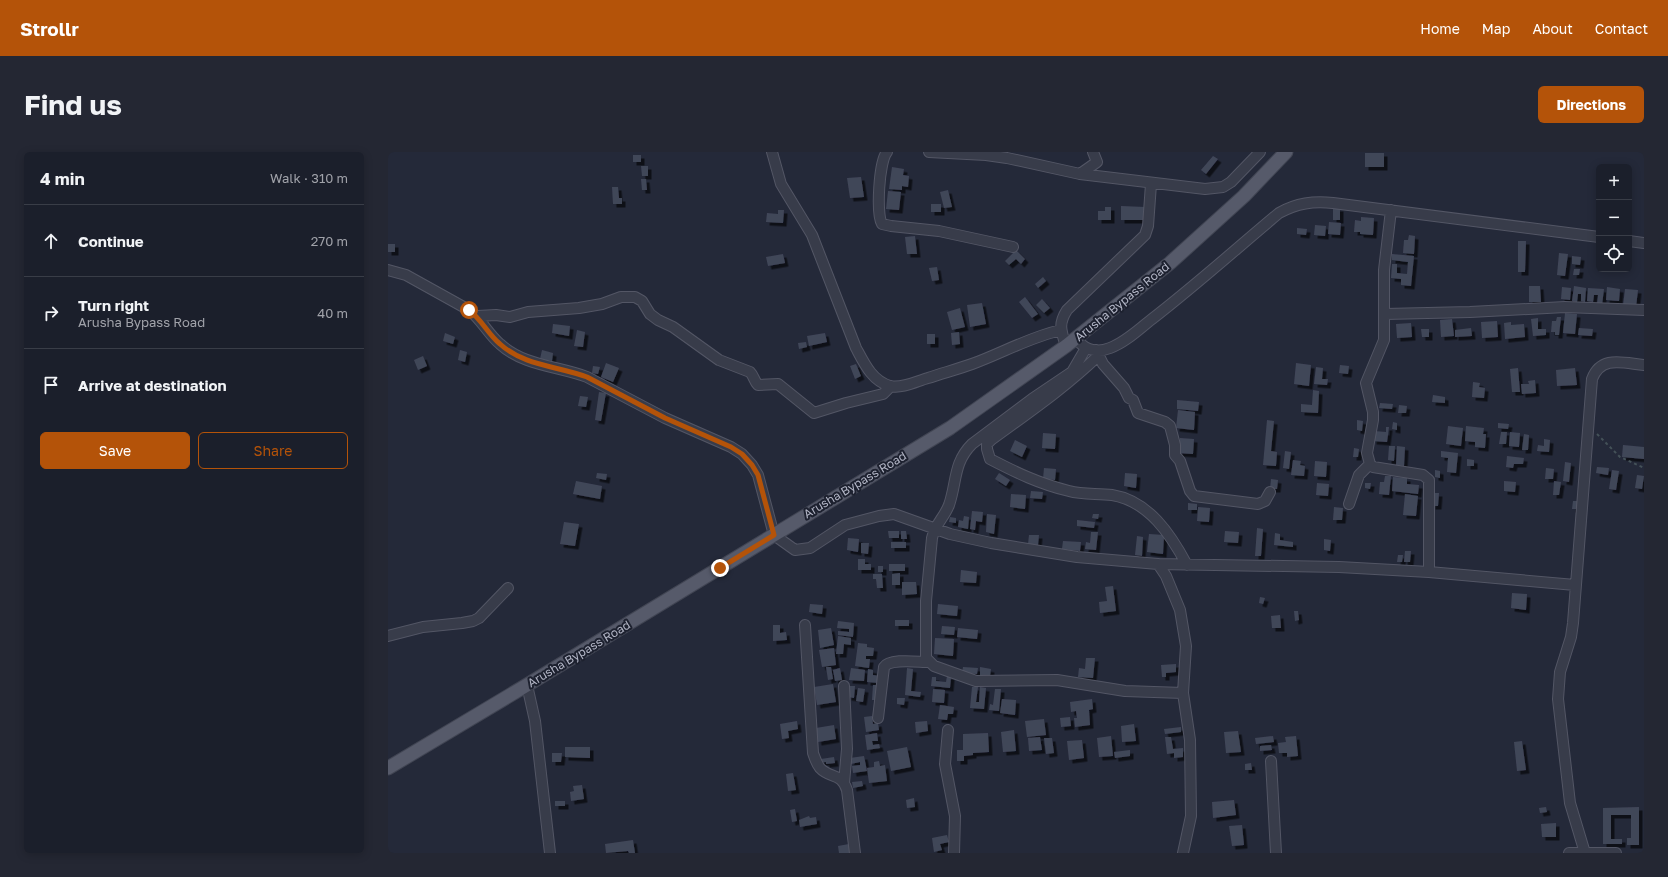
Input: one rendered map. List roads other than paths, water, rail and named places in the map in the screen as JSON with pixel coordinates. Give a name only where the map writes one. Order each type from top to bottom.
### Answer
[{"type":"main road","name":"Arusha Bypass Road","points":[[388,768],[950,428],[1071,343],[1170,263],[1244,196],[1286,152]]},
{"type":"street","points":[[772,152],[781,184],[812,235],[856,348],[873,376],[881,382],[891,386],[908,384],[972,364],[1037,337],[1061,330]]},
{"type":"street","points":[[887,152],[883,156],[881,168],[879,216],[882,224],[939,231],[1013,247]]},
{"type":"street","points":[[929,152],[993,156],[1080,174],[1151,184],[1205,189],[1223,186],[1231,182],[1260,152]]},
{"type":"street","points":[[1080,174],[1097,162],[1093,152]]},
{"type":"street","points":[[1151,184],[1148,226],[1145,235],[1067,310],[1062,317],[1061,330],[1071,343],[1094,351],[1108,349],[1120,343],[1166,308],[1279,213],[1298,204],[1321,202],[1596,238]]},
{"type":"street","points":[[1390,210],[1384,270],[1384,340],[1366,383],[1373,412],[1367,453],[1370,464],[1373,467],[1423,475],[1429,480],[1428,572]]},
{"type":"street","points":[[1632,241],[1644,243]]},
{"type":"street","points":[[388,270],[406,275],[461,304],[478,316],[500,344],[518,356],[530,362],[587,377],[665,418],[731,447],[742,454],[752,465],[758,475],[774,535],[790,548],[799,551],[816,545],[845,525],[887,514],[903,517],[934,529],[991,543],[1077,557],[1158,564],[1339,567],[1428,572],[1575,585]]},
{"type":"street","points":[[478,316],[496,315],[510,317],[528,312],[579,308],[602,304],[621,297],[635,297],[642,301],[650,314],[658,320],[673,327],[719,360],[750,372],[758,385],[778,384],[814,414],[846,403],[883,394],[891,386]]},
{"type":"street","points":[[1385,314],[1470,312],[1565,307],[1644,310]]},
{"type":"street","points":[[1094,351],[1124,388],[1129,398],[1133,400],[1138,413],[1165,422],[1170,426],[1176,455],[1180,461],[1190,491],[1194,496],[1258,504],[1265,501],[1270,492]]},
{"type":"street","points":[[928,662],[925,654],[926,601],[934,529],[949,505],[956,470],[964,452],[972,444],[1032,399],[1072,372],[1094,351]]},
{"type":"street","points":[[1094,351],[1057,392],[987,444],[990,459],[1026,478],[1044,484],[1071,492],[1119,496],[1136,503],[1152,516],[1170,536],[1187,565]]},
{"type":"street","points":[[1584,853],[1570,803],[1558,699],[1560,672],[1571,637],[1573,623],[1592,379],[1595,370],[1600,366],[1612,362],[1644,365]]},
{"type":"street","points":[[1350,504],[1359,475],[1370,464]]},
{"type":"street","points":[[1158,564],[1166,576],[1180,610],[1186,646],[1183,693],[1190,740],[1191,816],[1183,853]]},
{"type":"street","points":[[388,636],[423,627],[473,621],[480,618],[508,588]]},
{"type":"street","points":[[805,625],[813,753],[820,767],[824,771],[841,779],[847,790],[855,853]]},
{"type":"street","points":[[878,718],[884,667],[886,664],[893,662],[928,662],[976,681],[1057,680],[1125,691],[1183,693]]},
{"type":"street","points":[[527,685],[535,721],[550,853]]},
{"type":"street","points":[[844,686],[847,749],[844,783]]},
{"type":"street","points":[[948,730],[945,764],[955,816],[954,853]]},
{"type":"street","points":[[1272,761],[1276,853]]},
{"type":"street","points":[[1569,853],[1616,853]]}]
